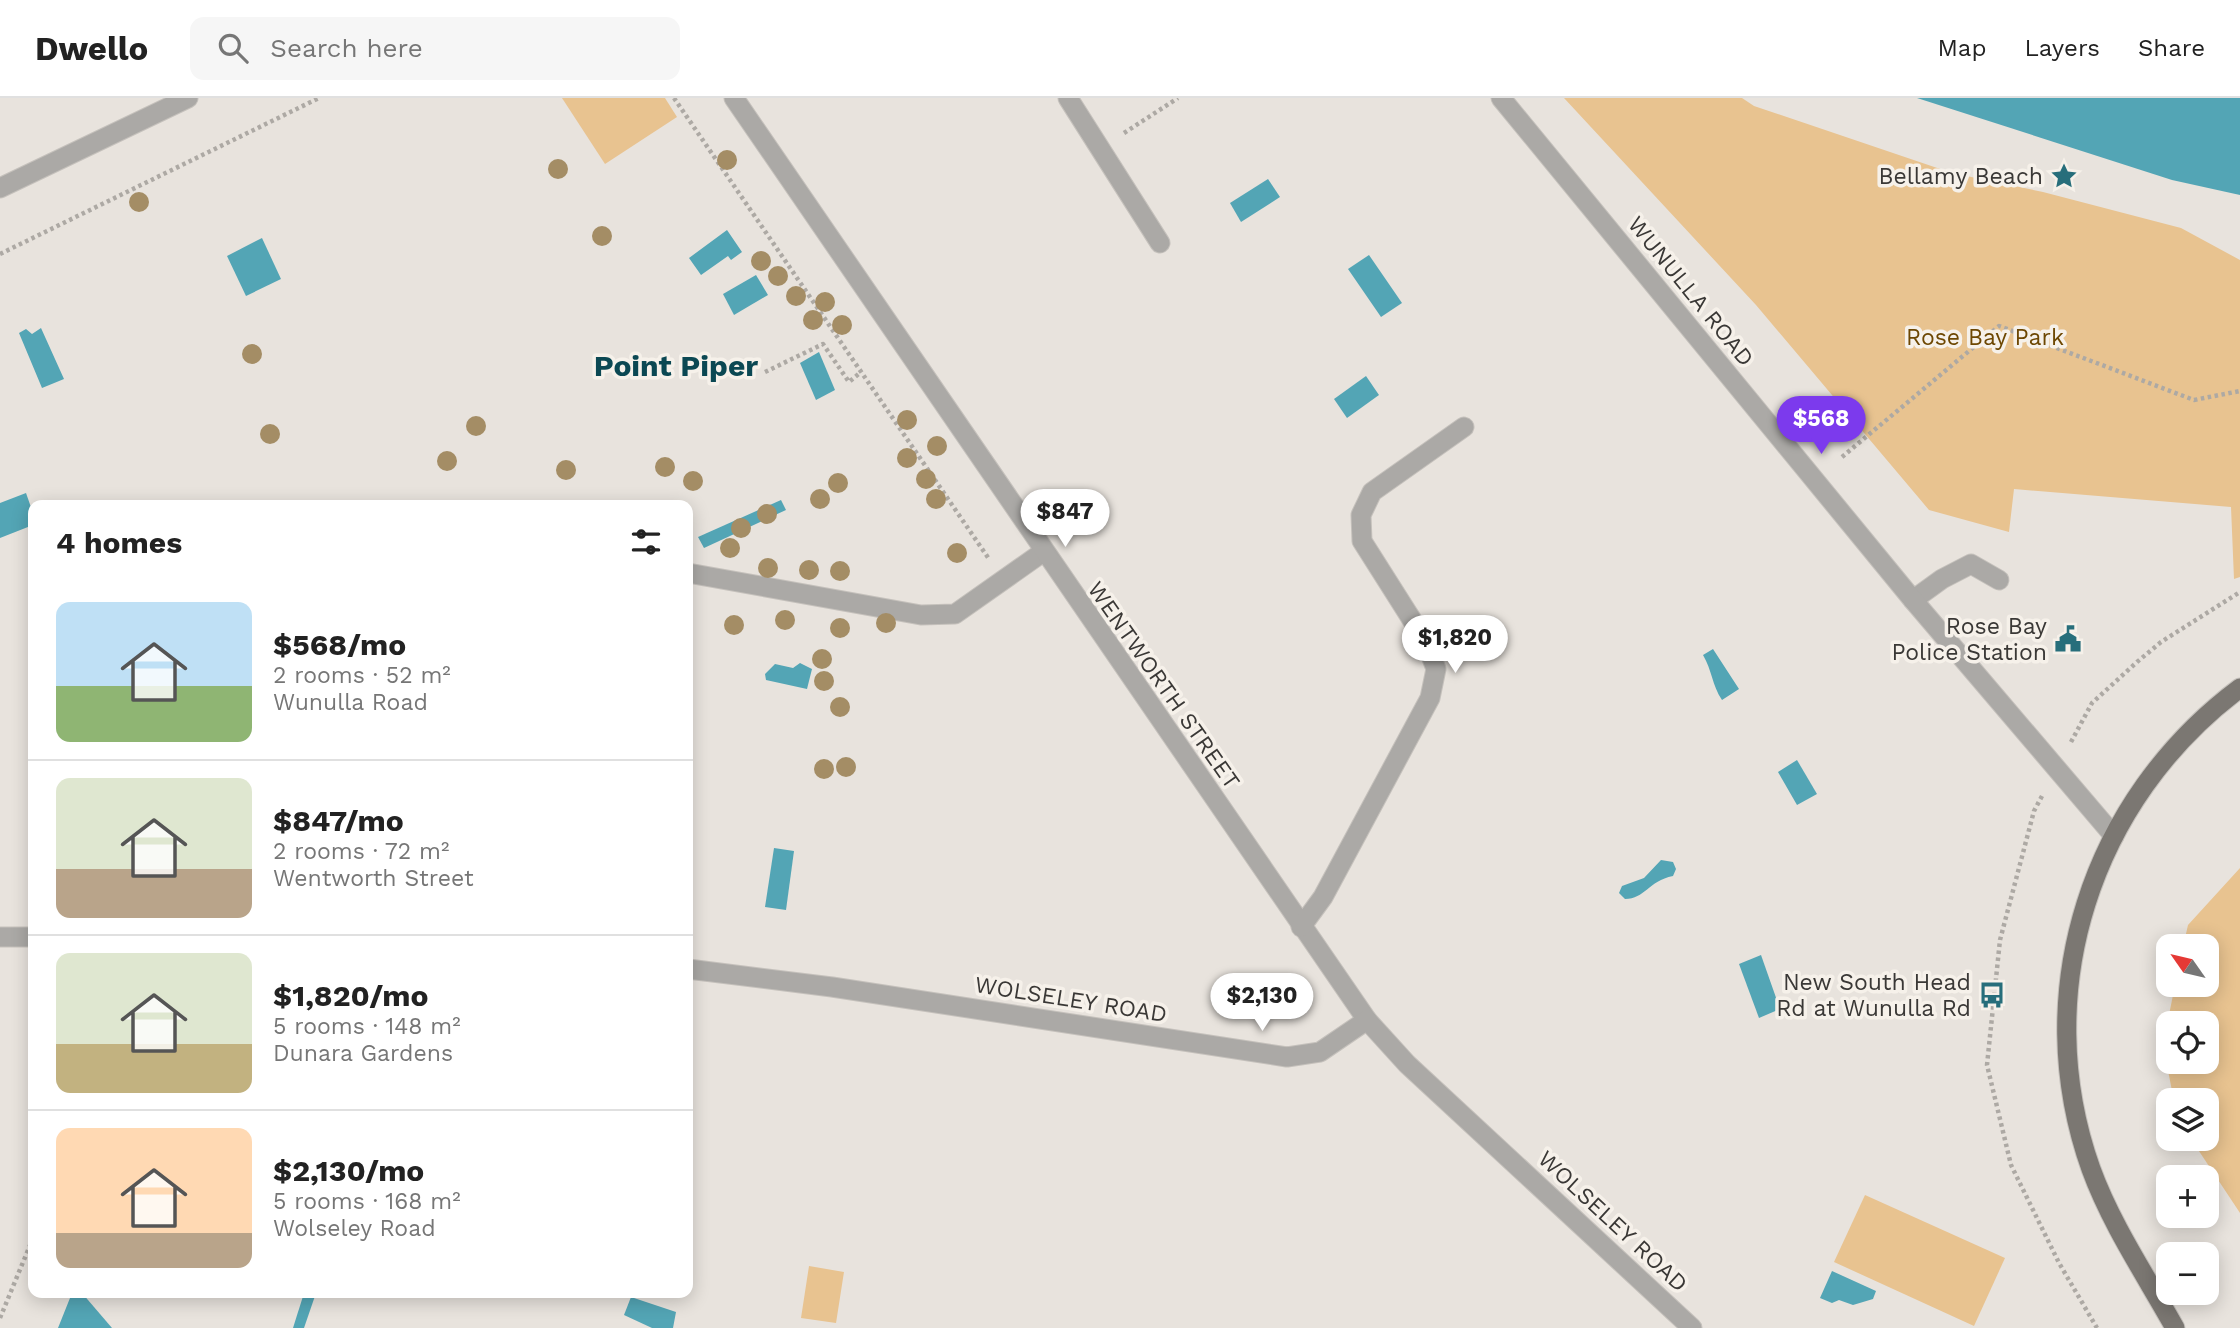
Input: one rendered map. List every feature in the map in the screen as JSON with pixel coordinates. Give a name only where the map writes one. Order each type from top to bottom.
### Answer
[{"type":"main road","points":[[2175,1328],[2104,1200],[2091,1169],[2068,1066],[2065,1022],[2073,962],[2096,877],[2134,797],[2159,762],[2189,729],[2240,688]]},
{"type":"street","points":[[0,188],[188,98]]},
{"type":"street","name":"WENTWORTH STREET","points":[[734,98],[1043,552],[1367,1020]]},
{"type":"street","points":[[1068,98],[1160,243]]},
{"type":"street","name":"WUNULLA ROAD","points":[[1501,98],[1913,600],[2114,836]]},
{"type":"street","points":[[1301,927],[1323,897],[1430,698],[1436,669],[1426,642],[1362,541],[1361,515],[1372,492],[1464,427]]},
{"type":"street","points":[[693,574],[920,615],[955,614],[1043,552]]},
{"type":"street","points":[[1913,600],[1942,579],[1971,564],[1999,580]]},
{"type":"street","points":[[0,937],[28,937]]},
{"type":"street","name":"WOLSELEY ROAD","points":[[693,970],[832,987],[1287,1057],[1320,1052],[1367,1020],[1407,1064],[1692,1328]]},
{"type":"path","points":[[0,254],[319,98]]},
{"type":"path","points":[[674,98],[1003,580]]},
{"type":"path","points":[[1099,148],[1178,98]]},
{"type":"path","points":[[1842,457],[1998,326],[2194,400],[2240,391]]},
{"type":"path","points":[[765,372],[823,344],[849,382],[861,372]]},
{"type":"path","points":[[2092,703],[2161,642],[2240,592]]},
{"type":"path","points":[[2035,811],[2000,940],[1987,1065],[2011,1165],[2059,1263],[2097,1328]]},
{"type":"path","points":[[0,1318],[28,1250]]},
{"type":"green space","points":[[562,98],[665,98],[677,117],[605,164]]},
{"type":"green space","name":"Rose Bay Park","points":[[1564,98],[1742,98],[1754,106],[1952,173],[2043,192],[2181,228],[2240,260],[2240,577],[2234,579],[2231,507],[2014,489],[2009,532],[1929,510],[1756,305]]},
{"type":"green space","points":[[2240,868],[2240,1213],[2219,1181],[2219,1165],[2208,1165],[2199,1151],[2219,1151],[2219,1088],[2171,1088],[2169,1074],[2219,1074],[2219,1011],[2170,1011],[2172,998],[2219,998],[2219,934],[2186,934],[2188,925]]},
{"type":"green space","points":[[1865,1195],[2005,1258],[1974,1326],[1834,1262]]},
{"type":"green space","points":[[809,1266],[844,1272],[836,1323],[801,1318]]},
{"type":"water","points":[[1917,98],[2240,98],[2240,195],[2172,180]]},
{"type":"water","points":[[1268,179],[1280,197],[1241,222],[1230,203]]},
{"type":"water","points":[[727,230],[742,252],[731,260],[728,256],[701,275],[689,258]]},
{"type":"water","points":[[262,238],[281,279],[246,296],[227,256]]},
{"type":"water","points":[[1369,255],[1402,303],[1381,317],[1348,269]]},
{"type":"water","points":[[756,275],[768,295],[734,315],[723,294]]},
{"type":"water","points":[[41,328],[64,379],[42,388],[19,333],[26,329],[32,334]]},
{"type":"water","points":[[819,352],[835,390],[816,400],[800,363]]},
{"type":"water","points":[[1366,376],[1379,395],[1347,418],[1334,399]]},
{"type":"water","points":[[26,493],[28,527],[0,538],[0,503]]},
{"type":"water","points":[[781,500],[786,510],[704,548],[698,537]]},
{"type":"water","points":[[1713,649],[1739,689],[1722,700],[1703,655]]},
{"type":"water","points":[[800,663],[812,669],[807,689],[766,680],[765,674],[775,664],[793,668]]},
{"type":"water","points":[[1797,760],[1817,794],[1797,805],[1778,772]]},
{"type":"water","points":[[774,848],[794,851],[786,910],[765,907]]},
{"type":"water","points":[[1661,860],[1673,862],[1676,869],[1673,876],[1632,898],[1625,899],[1619,893],[1622,886],[1644,878]]},
{"type":"water","points":[[1761,955],[1780,1009],[1759,1018],[1739,964]]},
{"type":"water","points":[[1832,1271],[1876,1291],[1873,1299],[1853,1305],[1839,1300],[1832,1303],[1820,1298]]},
{"type":"water","points":[[70,1298],[86,1298],[112,1328],[58,1328]]},
{"type":"water","points":[[302,1298],[314,1298],[304,1328],[293,1328]]},
{"type":"water","points":[[631,1298],[676,1312],[673,1328],[652,1328],[624,1315]]},
{"type":"place","name":"Bellamy Beach","points":[[2064,176]]},
{"type":"place","name":"Rose Bay Police Station","points":[[2068,639]]},
{"type":"place","name":"New South Head Rd at Wunulla Rd","points":[[1992,995]]},
{"type":"district","name":"Point Piper","points":[[676,366]]}]
